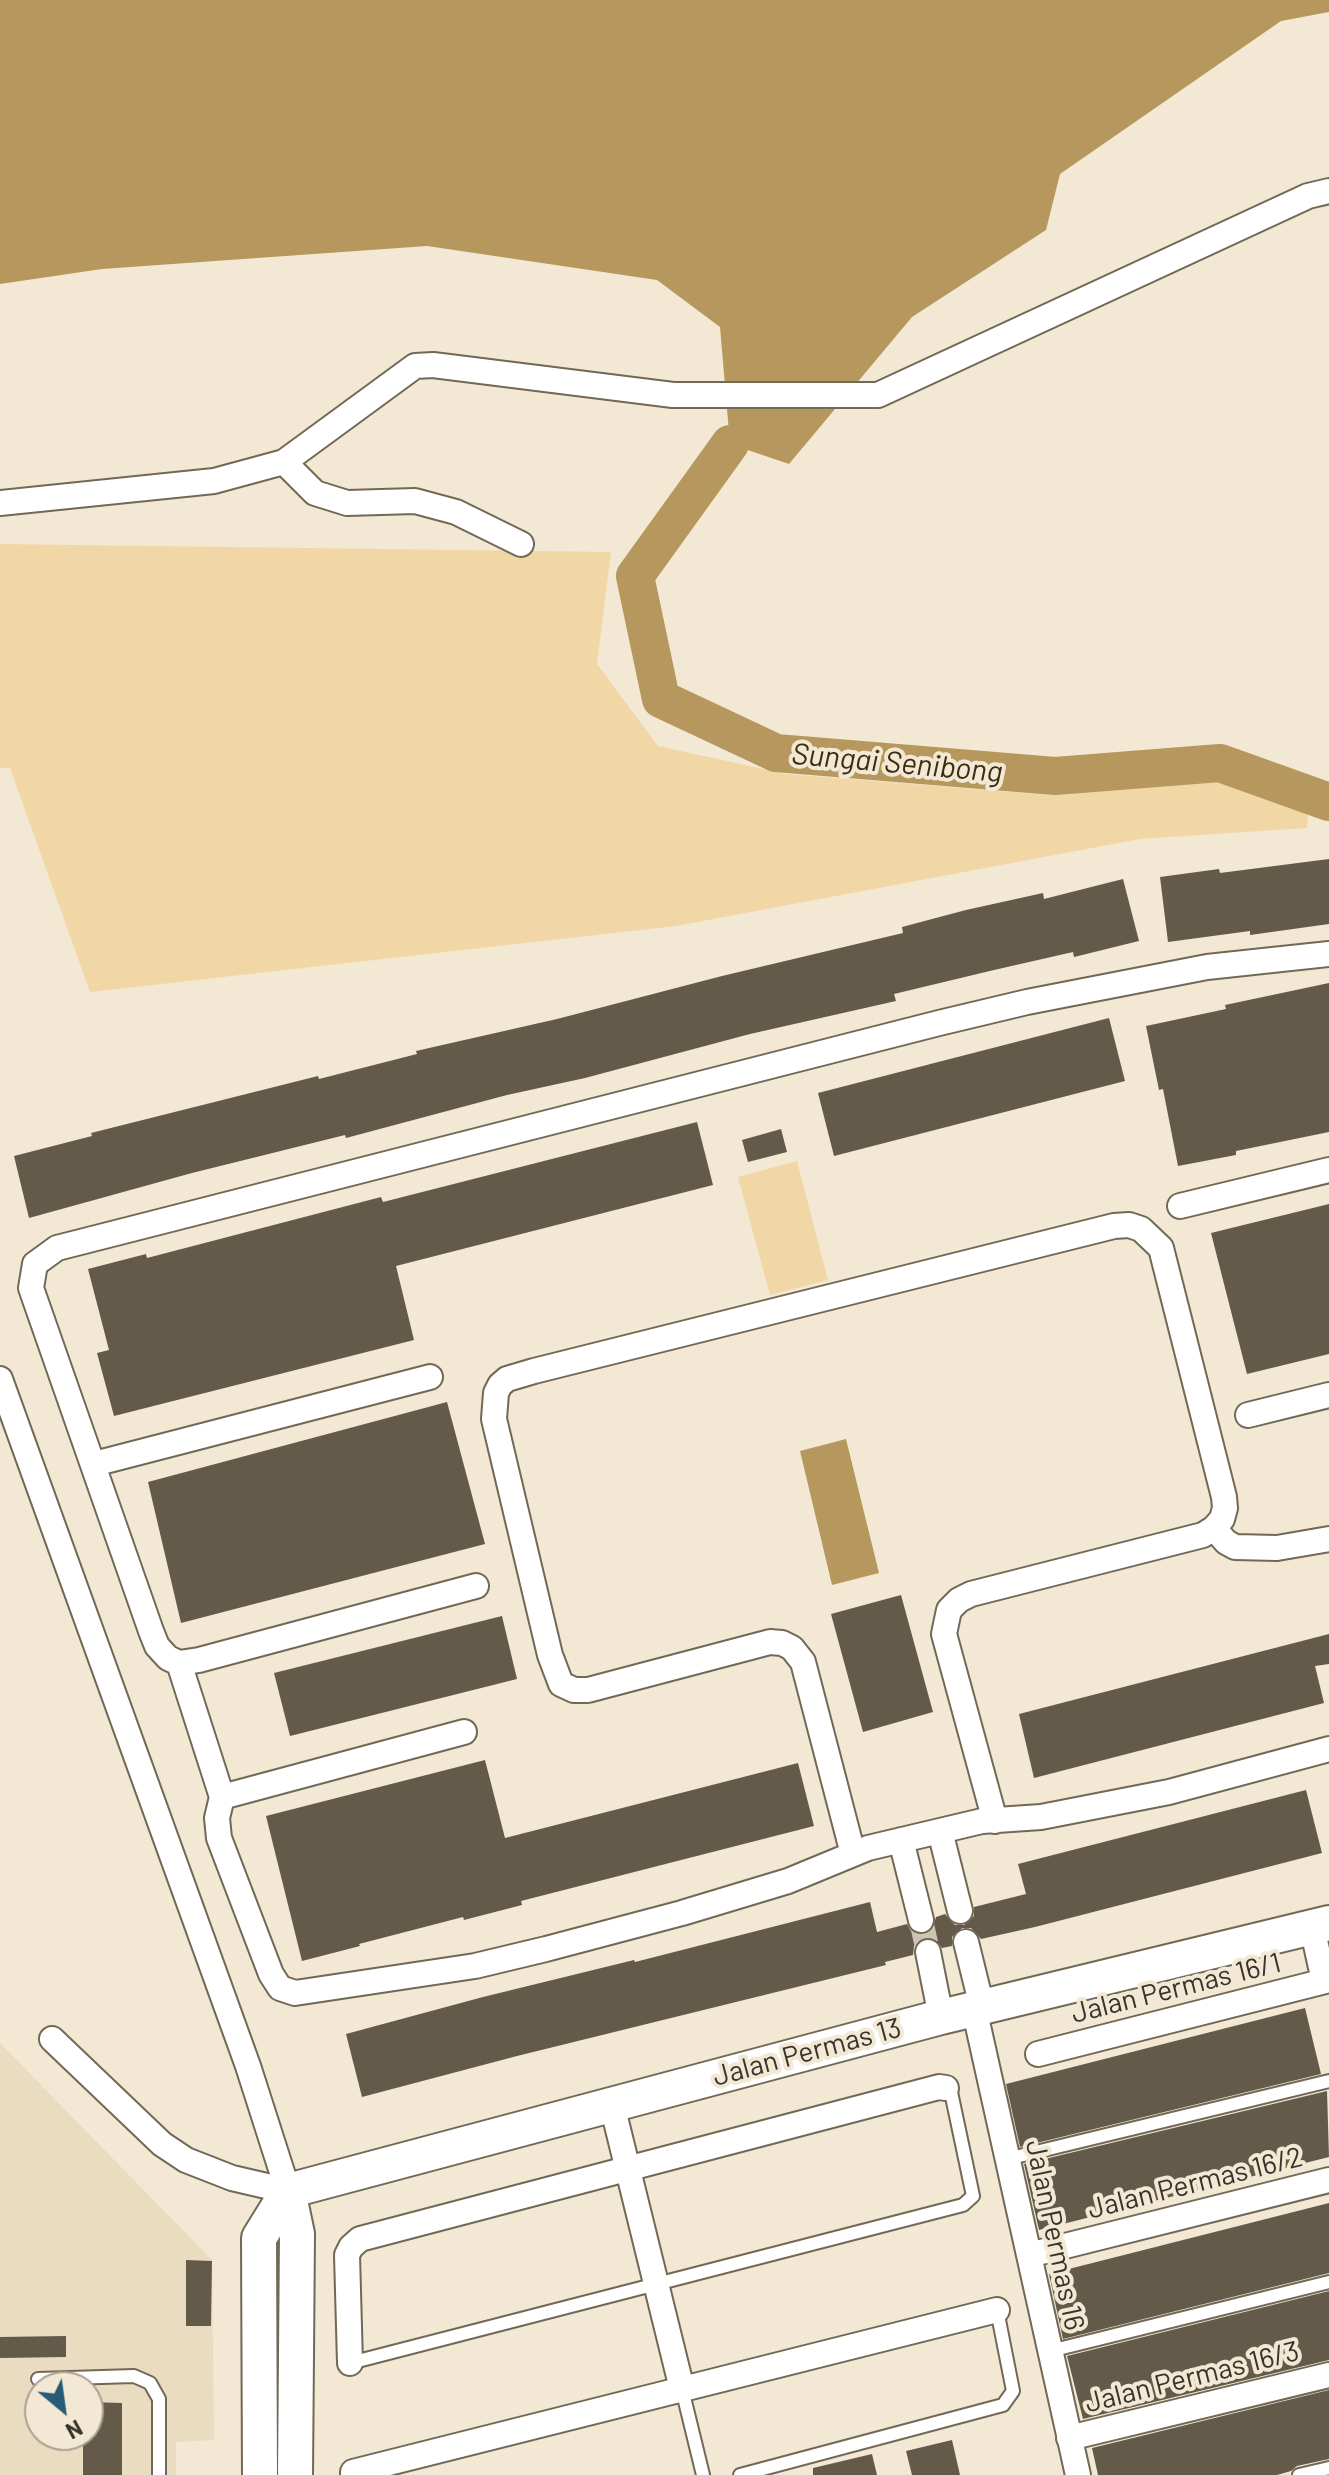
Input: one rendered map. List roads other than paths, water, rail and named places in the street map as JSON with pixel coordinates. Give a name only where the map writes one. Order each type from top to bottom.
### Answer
[{"type":"main road","name":"Jalan Permas 13","points":[[288,2191],[941,2017],[1321,1925]]},
{"type":"main road","points":[[260,2475],[259,2238],[288,2191]]},
{"type":"main road","points":[[288,2191],[297,2234],[295,2475]]},
{"type":"street","points":[[0,503],[214,481],[284,462],[415,366],[433,365],[673,395],[878,395],[1308,196],[1329,191]]},
{"type":"street","points":[[284,462],[315,493],[347,503],[415,501],[456,512],[521,544]]},
{"type":"street","points":[[476,1586],[199,1660],[179,1663],[168,1658],[157,1646],[31,1288],[35,1264],[57,1248],[1027,1002],[1207,967],[1329,954]]},
{"type":"street","points":[[1180,1206],[1329,1170]]},
{"type":"street","points":[[853,1854],[803,1662],[792,1648],[770,1642],[588,1690],[574,1690],[561,1684],[550,1655],[494,1419],[494,1401],[500,1385],[507,1379],[534,1371],[1114,1226],[1129,1225],[1141,1229],[1161,1248],[1224,1497],[1222,1519],[1203,1535],[971,1594],[949,1610],[944,1634],[995,1821]]},
{"type":"street","points":[[94,1464],[430,1377]]},
{"type":"street","points":[[0,1379],[248,2066],[288,2191]]},
{"type":"street","points":[[1248,1415],[1329,1395]]},
{"type":"street","points":[[1214,1528],[1235,1547],[1277,1548],[1329,1539]]},
{"type":"street","points":[[179,1663],[222,1797],[217,1818],[219,1838],[271,1974],[280,1988],[295,1993],[475,1966],[682,1913],[788,1881],[853,1854],[901,1840],[982,1821],[1041,1817],[1169,1792],[1329,1749]]},
{"type":"street","points":[[222,1797],[464,1732]]},
{"type":"street","points":[[940,1831],[960,1911]]},
{"type":"street","points":[[901,1840],[921,1920]]},
{"type":"street","points":[[1321,1925],[1327,1984]]},
{"type":"street","name":"Jalan Permas 16","points":[[966,1942],[1007,2159],[1078,2475]]},
{"type":"street","points":[[928,1952],[941,2017]]},
{"type":"street","name":"Jalan Permas 16/1","points":[[1038,2054],[1327,1984]]},
{"type":"street","points":[[52,2039],[162,2144],[186,2160],[232,2178],[288,2191]]},
{"type":"street","points":[[350,2363],[347,2255],[360,2239],[939,2087],[946,2088]]},
{"type":"street","points":[[612,2105],[682,2389]]},
{"type":"street","name":"Jalan Permas 16/2","points":[[1029,2255],[1329,2180]]},
{"type":"street","points":[[353,2475],[353,2472],[997,2310]]},
{"type":"street","name":"Jalan Permas 16/3","points":[[1069,2438],[1329,2375]]},
{"type":"lane","points":[[1007,2159],[1329,2081]]},
{"type":"lane","points":[[350,2363],[963,2205],[973,2196],[951,2092],[946,2088]]},
{"type":"lane","points":[[1050,2351],[1329,2282]]},
{"type":"lane","points":[[740,2475],[1003,2405],[1011,2398],[1013,2391],[997,2310]]},
{"type":"lane","points":[[104,2377],[134,2376],[150,2383],[159,2399],[159,2475]]},
{"type":"lane","points":[[682,2389],[703,2475]]},
{"type":"lane","points":[[1299,2475],[1329,2468]]},
{"type":"waterway","name":"Sungai Senibong","points":[[730,444],[635,576],[661,699],[776,753],[1055,776],[1220,763],[1329,802]]},
{"type":"tunnel","points":[[921,1920],[928,1952]]}]
